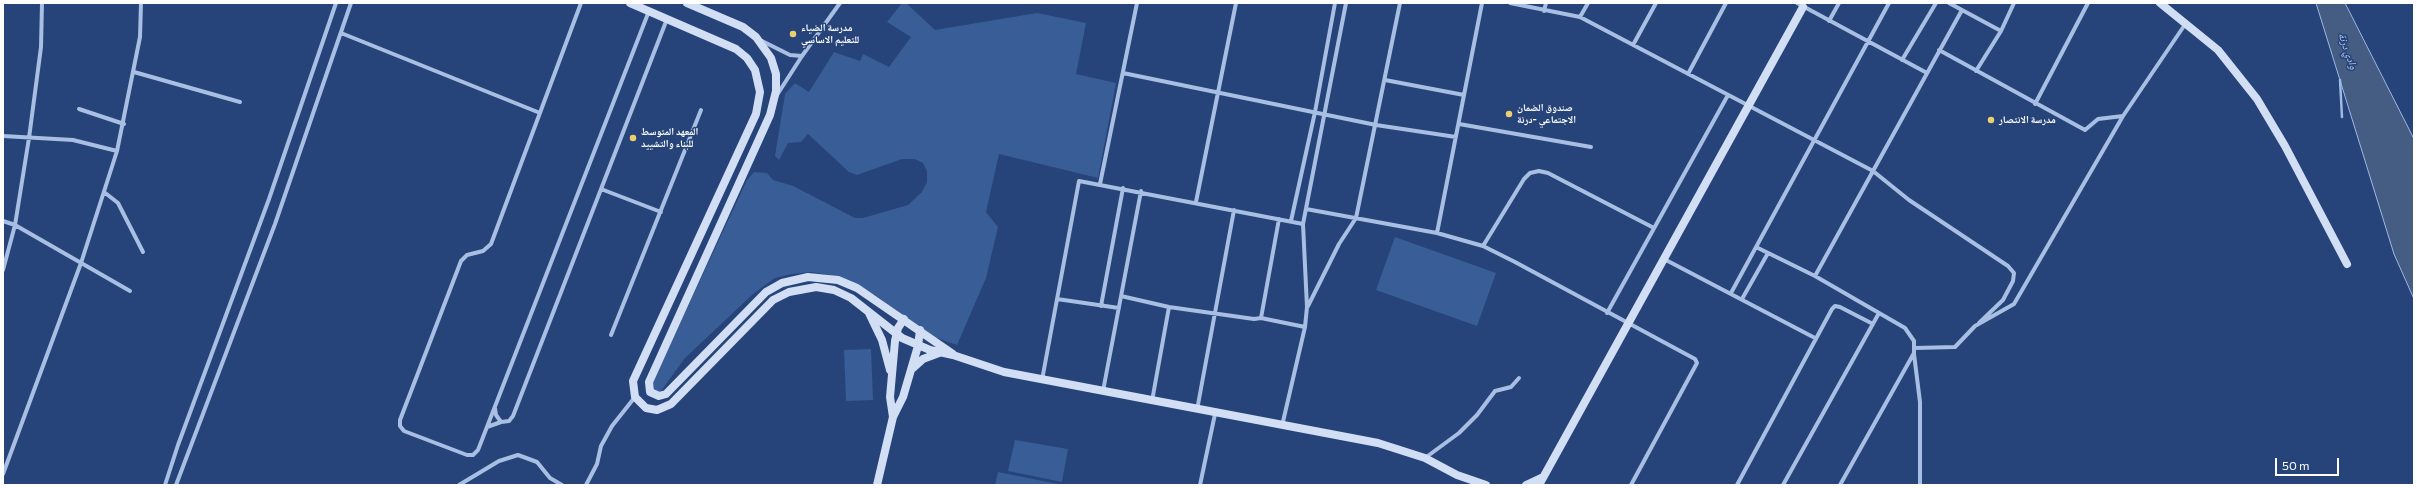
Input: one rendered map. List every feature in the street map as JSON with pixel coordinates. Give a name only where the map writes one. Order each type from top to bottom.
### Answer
[{"type":"main road","points":[[630,3],[730,46],[742,54],[751,64],[757,77],[760,99],[756,114],[635,376],[633,387],[635,397],[642,405],[651,410],[667,407],[766,306],[789,292],[807,288],[830,289],[851,298],[896,333],[918,346],[953,355],[1004,372],[1215,414],[1378,443],[1425,458],[1457,475],[1486,485]]},
{"type":"main road","points":[[2160,3],[2218,50],[2258,99],[2347,264]]},
{"type":"main road","points":[[691,4],[743,28],[756,37],[767,50],[774,66],[777,82],[775,99],[649,382],[650,392],[659,396],[666,394],[760,298],[774,288],[790,280],[818,276],[838,280],[857,288],[920,330],[953,355]]},
{"type":"main road","points":[[1526,485],[1541,481],[1748,106],[1800,5]]},
{"type":"main road","points":[[868,311],[882,340],[892,376]]},
{"type":"main road","points":[[893,417],[890,397],[896,333],[904,319]]},
{"type":"main road","points":[[877,485],[893,417],[903,397],[912,368],[918,346],[920,330]]},
{"type":"main road","points":[[912,368],[923,359],[942,353]]},
{"type":"main road","points":[[1457,475],[1470,485]]},
{"type":"street","points":[[3,270],[15,225],[29,138],[41,47],[42,3]]},
{"type":"street","points":[[3,474],[82,263],[117,151],[124,124],[140,37],[142,3]]},
{"type":"street","points":[[166,485],[178,445],[269,200],[336,3]]},
{"type":"street","points":[[176,485],[275,224],[351,3]]},
{"type":"street","points":[[581,3],[491,244],[484,251],[467,255],[461,261],[400,423],[404,431],[467,456],[473,455],[478,450],[649,11]]},
{"type":"street","points":[[775,99],[802,56],[840,3]]},
{"type":"street","points":[[1100,184],[1136,3]]},
{"type":"street","points":[[1196,202],[1236,3]]},
{"type":"street","points":[[1291,221],[1315,112],[1335,3]]},
{"type":"street","points":[[1282,426],[1305,327],[1307,306],[1303,224],[1346,3]]},
{"type":"street","points":[[1307,306],[1339,244],[1356,218],[1400,3]]},
{"type":"street","points":[[1437,233],[1482,3]]},
{"type":"street","points":[[1510,3],[1580,17],[1873,171],[1909,200],[2008,266],[2014,272],[2013,280],[2003,300],[1955,347],[1915,348]]},
{"type":"street","points":[[1544,11],[1546,3]]},
{"type":"street","points":[[1580,17],[1588,3]]},
{"type":"street","points":[[1633,45],[1656,3]]},
{"type":"street","points":[[1688,74],[1726,3]]},
{"type":"street","points":[[1829,21],[1839,3]]},
{"type":"street","points":[[1731,293],[1889,3]]},
{"type":"street","points":[[1902,60],[1936,3]]},
{"type":"street","points":[[1950,3],[2001,31]]},
{"type":"street","points":[[1976,71],[2001,31],[2014,3]]},
{"type":"street","points":[[2035,104],[2088,3]]},
{"type":"street","points":[[1800,5],[1926,73]]},
{"type":"street","points":[[1815,276],[1962,10]]},
{"type":"street","points":[[487,427],[509,421],[513,416],[667,19]]},
{"type":"street","points":[[1979,323],[2014,304],[2123,116],[2186,23]]},
{"type":"street","points":[[341,33],[540,113]]},
{"type":"street","points":[[756,37],[790,55],[802,56]]},
{"type":"street","points":[[1939,50],[2035,104],[2085,130],[2098,119],[2123,116]]},
{"type":"street","points":[[134,72],[240,102]]},
{"type":"street","points":[[1123,73],[1376,125],[1456,137]]},
{"type":"street","points":[[1384,80],[1464,95]]},
{"type":"street","points":[[1607,313],[1728,95]]},
{"type":"street","points":[[79,109],[124,124]]},
{"type":"street","points":[[611,335],[701,110]]},
{"type":"street","points":[[1459,124],[1591,147]]},
{"type":"street","points":[[3,136],[73,140],[117,151]]},
{"type":"street","points":[[1483,246],[1524,179],[1530,173],[1539,171],[1548,173],[1654,228]]},
{"type":"street","points":[[1042,380],[1079,181],[1141,191],[1303,224]]},
{"type":"street","points":[[1101,306],[1123,188]]},
{"type":"street","points":[[601,189],[661,212]]},
{"type":"street","points":[[1103,392],[1141,191]]},
{"type":"street","points":[[104,192],[118,203],[143,252]]},
{"type":"street","points":[[1306,209],[1437,233],[1483,246],[1607,313],[1694,357],[1697,363],[1631,485]]},
{"type":"street","points":[[1197,410],[1234,210]]},
{"type":"street","points":[[1261,318],[1279,219]]},
{"type":"street","points":[[3,221],[15,225],[130,291]]},
{"type":"street","points":[[1756,247],[1815,276],[1905,328],[1911,334],[1915,348],[1914,353],[1840,485]]},
{"type":"street","points":[[1742,300],[1768,253]]},
{"type":"street","points":[[1664,259],[1815,338]]},
{"type":"street","points":[[1121,296],[1169,307],[1215,312],[1254,319],[1261,318],[1305,327]]},
{"type":"street","points":[[1057,299],[1120,308]]},
{"type":"street","points":[[1737,485],[1815,338],[1835,306],[1840,307],[1873,324]]},
{"type":"street","points":[[1152,401],[1169,307]]},
{"type":"street","points":[[1783,485],[1879,313]]},
{"type":"street","points":[[1914,353],[1920,402],[1920,485]]},
{"type":"street","points":[[1425,458],[1472,419],[1495,391],[1511,388],[1519,378]]},
{"type":"street","points":[[586,485],[597,464],[601,446],[612,426],[635,397]]},
{"type":"street","points":[[495,406],[496,416],[501,422]]},
{"type":"street","points":[[1200,485],[1215,414]]},
{"type":"street","points":[[458,485],[499,461],[518,455],[537,462],[550,478],[562,485]]},
{"type":"shaded area","points":[[902,3],[906,3],[935,30],[1037,13],[1086,23],[1076,74],[1116,83],[1098,178],[999,154],[986,212],[998,227],[986,278],[957,345],[934,337],[875,295],[850,282],[830,275],[811,272],[792,274],[775,278],[753,294],[685,358],[661,391],[653,392],[652,383],[747,180],[754,172],[767,173],[773,180],[793,186],[855,218],[863,218],[908,205],[922,192],[927,182],[927,171],[923,163],[915,159],[902,159],[857,175],[849,172],[808,134],[801,142],[788,143],[779,160],[775,156],[785,94],[795,83],[809,92],[834,52],[860,61],[863,54],[889,67],[911,37],[887,22]]},
{"type":"shaded area","points":[[1395,237],[1496,273],[1477,326],[1376,290]]},
{"type":"shaded area","points":[[871,349],[873,400],[846,401],[844,350]]},
{"type":"shaded area","points":[[1015,440],[1068,449],[1062,482],[1008,471]]},
{"type":"shaded area","points":[[998,472],[1063,485],[995,485]]},
{"type":"water","name":"وادي درنة","points":[[2316,3],[2345,3],[2414,139],[2414,299],[2394,254]]},
{"type":"waterway","points":[[2340,80],[2342,117]]},
{"type":"place","name":"مدرسة الضياء للتعليم الاساسي","points":[[793,34]]},
{"type":"place","name":"صندوق الضمان الاجتماعي -درنة","points":[[1509,114]]},
{"type":"place","name":"مدرسة الانتصار","points":[[1991,120]]},
{"type":"place","name":"المعهد المتوسط للبناء والتشييد","points":[[633,138]]}]
